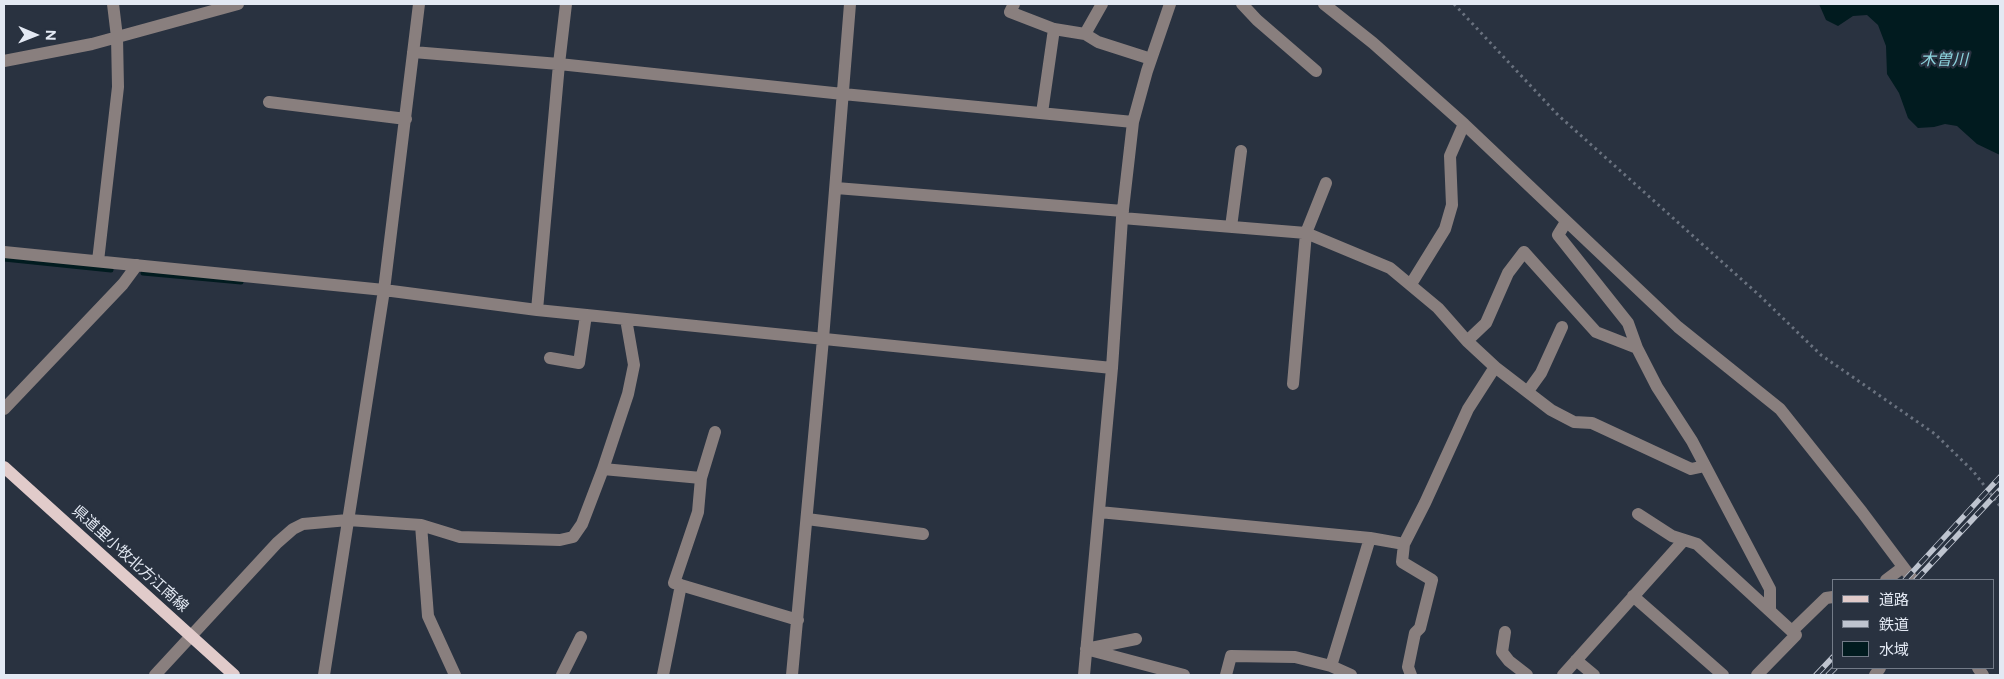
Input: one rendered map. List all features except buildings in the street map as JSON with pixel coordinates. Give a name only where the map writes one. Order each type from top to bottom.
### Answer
[{"type":"main road","name":"県道里小牧北方江南線","points":[[4,467],[234,675]]},
{"type":"street","points":[[98,260],[118,86],[117,37],[113,4]]},
{"type":"street","points":[[4,61],[92,44],[238,4]]},
{"type":"street","points":[[324,675],[384,290],[419,4]]},
{"type":"street","points":[[537,310],[566,4]]},
{"type":"street","points":[[792,675],[823,339],[850,4]]},
{"type":"street","points":[[1014,4],[1010,12],[1054,29],[1085,34],[1098,42],[1151,59]]},
{"type":"street","points":[[1085,34],[1102,4]]},
{"type":"street","points":[[1084,675],[1112,368],[1123,214],[1133,122],[1151,59],[1170,4]]},
{"type":"street","points":[[1242,4],[1257,20],[1316,71]]},
{"type":"street","points":[[1324,4],[1373,43],[1464,124],[1678,327],[1780,409],[1862,512],[1912,579]]},
{"type":"street","points":[[1042,113],[1054,29]]},
{"type":"street","points":[[414,52],[559,64],[1133,122]]},
{"type":"street","points":[[269,102],[406,119]]},
{"type":"street","points":[[1411,284],[1444,229],[1452,205],[1450,156],[1464,124]]},
{"type":"street","points":[[1231,226],[1241,151]]},
{"type":"street","points":[[1293,384],[1306,233],[1326,183]]},
{"type":"street","points":[[836,188],[1043,206],[1306,233],[1390,268],[1438,308],[1467,341],[1495,367],[1550,410],[1574,422],[1592,423],[1691,469],[1705,466]]},
{"type":"street","points":[[1566,222],[1558,234],[1628,323],[1637,348],[1657,387],[1692,441],[1770,589],[1770,611]]},
{"type":"street","points":[[4,252],[384,290],[537,310],[1112,368]]},
{"type":"street","points":[[1467,341],[1486,323],[1508,272],[1524,252],[1596,332],[1637,348]]},
{"type":"street","points":[[4,409],[123,284],[137,265]]},
{"type":"street","points":[[550,358],[579,363],[586,315]]},
{"type":"street","points":[[155,675],[277,543],[293,529],[303,524],[348,520],[421,525],[460,537],[560,540],[573,537],[582,524],[628,394],[634,365],[626,319]]},
{"type":"street","points":[[1528,391],[1541,373],[1562,327]]},
{"type":"street","points":[[1411,675],[1408,667],[1415,633],[1420,628],[1432,580],[1402,562],[1404,544],[1468,409],[1495,367]]},
{"type":"street","points":[[715,432],[701,478],[698,512],[674,583],[798,620]]},
{"type":"street","points":[[603,469],[701,478]]},
{"type":"street","points":[[1099,512],[1370,538],[1404,544]]},
{"type":"street","points":[[1638,514],[1672,536],[1697,544],[1796,635],[1757,675]]},
{"type":"street","points":[[807,520],[922,534]]},
{"type":"street","points":[[421,525],[428,616],[455,675]]},
{"type":"street","points":[[1331,666],[1370,538]]},
{"type":"street","points":[[1563,675],[1684,540]]},
{"type":"street","points":[[1887,579],[1902,568]]},
{"type":"street","points":[[663,675],[681,585]]},
{"type":"street","points":[[1633,596],[1723,675]]},
{"type":"street","points":[[1792,631],[1826,598],[1832,596]]},
{"type":"street","points":[[1505,632],[1502,652],[1509,662],[1527,675]]},
{"type":"street","points":[[562,675],[581,637]]},
{"type":"street","points":[[1086,649],[1136,639]]},
{"type":"street","points":[[1086,649],[1184,675]]},
{"type":"street","points":[[1226,675],[1231,656],[1295,657],[1331,666],[1351,675]]},
{"type":"street","points":[[1576,660],[1594,675]]},
{"type":"path","points":[[1454,4],[1558,115],[1760,294],[1787,324],[1821,355],[1935,434],[1973,470],[2000,506]]},
{"type":"water","name":"木曽川","points":[[1819,4],[2000,4],[2000,155],[1977,144],[1957,126],[1945,124],[1918,128],[1908,118],[1899,93],[1887,74],[1886,46],[1878,25],[1867,15],[1853,16],[1838,26],[1826,20]]},
{"type":"waterway","points":[[4,259],[111,270]]},
{"type":"waterway","points":[[143,273],[241,282]]},
{"type":"railway","points":[[1906,579],[2000,477]]},
{"type":"railway","points":[[1917,579],[2000,490]]},
{"type":"railway","points":[[1816,675],[1832,658]]},
{"type":"railway","points":[[1828,675],[1834,669]]}]
